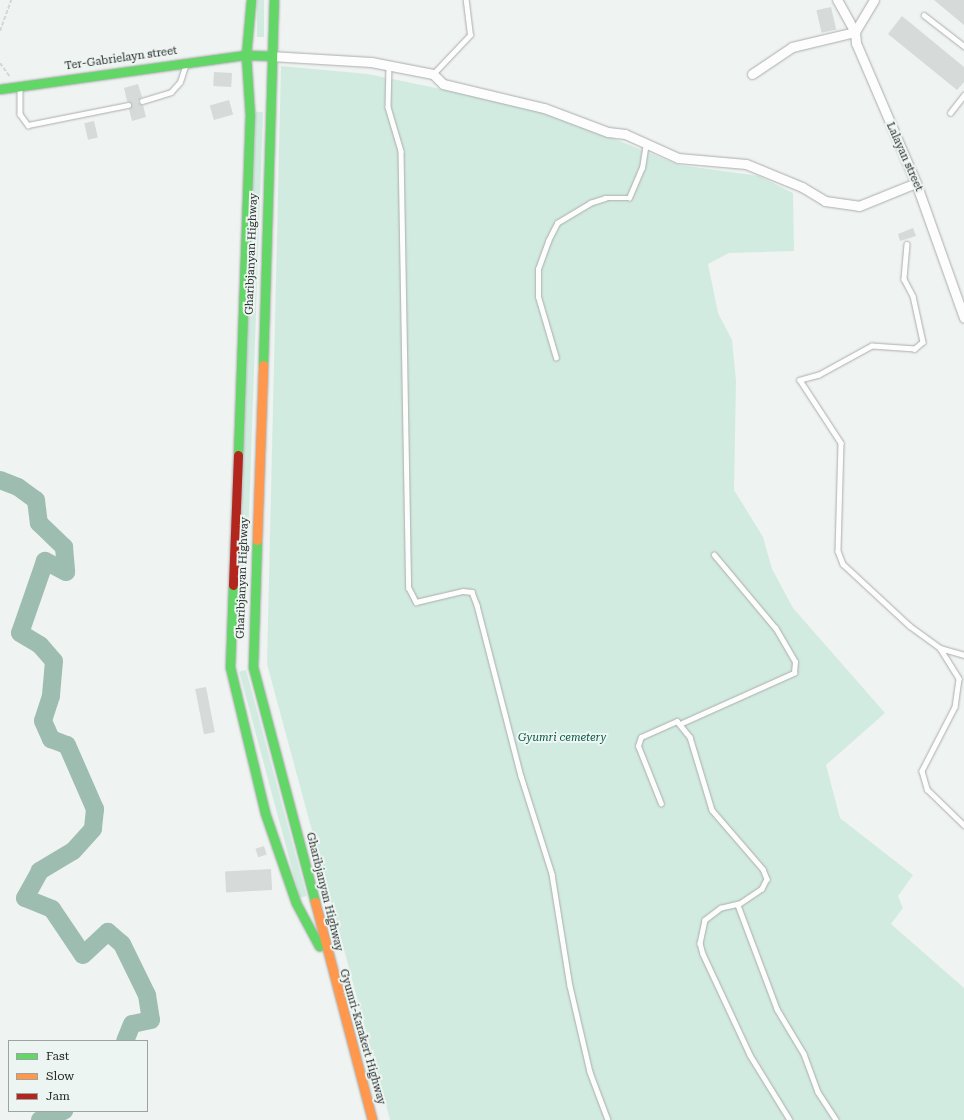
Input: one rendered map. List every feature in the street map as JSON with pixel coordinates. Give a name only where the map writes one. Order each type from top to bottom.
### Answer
[{"type":"main road","name":"Gharibjanyan Highway","points":[[251,0],[246,55],[250,116],[242,665],[265,813],[296,903],[328,961]]},
{"type":"main road","name":"Gharibjanyan Highway","points":[[274,0],[270,56],[242,665],[328,961]]},
{"type":"main road","name":"Ter-Gabrielayn street","points":[[0,90],[246,55],[270,56]]},
{"type":"main road","name":"Gyumri-Karakert Highway","points":[[328,961],[372,1120]]},
{"type":"street","name":"Lalayan street","points":[[837,0],[855,32],[862,64],[916,183],[964,318]]},
{"type":"street","points":[[752,74],[792,48],[855,32],[874,0]]},
{"type":"street","points":[[270,56],[390,64],[434,74],[443,84],[544,108],[646,144],[678,158],[746,164],[802,187],[825,201],[859,206],[916,183]]},
{"type":"lane","points":[[434,74],[470,35],[466,0]]},
{"type":"lane","points":[[924,15],[964,46]]},
{"type":"lane","points":[[142,101],[171,92],[180,82],[186,63]]},
{"type":"lane","points":[[390,64],[388,107],[401,151],[402,174],[409,588],[416,602],[463,591],[472,592],[477,605],[521,776],[543,838],[560,904],[570,986],[590,1072],[608,1120]]},
{"type":"lane","points":[[20,86],[20,114],[28,125],[128,105]]},
{"type":"lane","points":[[950,113],[964,95]]},
{"type":"lane","points":[[556,358],[538,297],[538,269],[548,241],[557,223],[590,203],[605,198],[629,198],[642,168],[646,144]]},
{"type":"lane","points":[[906,244],[904,279],[913,296],[923,342],[916,349],[872,346],[820,375],[800,380],[841,443],[838,551],[843,564],[910,626],[940,648],[964,655]]},
{"type":"lane","points":[[682,723],[794,673],[795,662],[775,628],[714,555]]},
{"type":"lane","points":[[940,648],[959,679],[955,707],[922,771],[927,789],[964,825]]},
{"type":"lane","points":[[661,804],[638,746],[641,737],[656,728],[677,720],[682,723],[712,810],[763,869],[767,879],[762,889],[739,904],[721,908],[705,920],[700,943],[703,954],[750,1055],[790,1120]]},
{"type":"lane","points":[[739,904],[777,1009],[804,1054],[818,1092],[836,1120]]},
{"type":"path","points":[[0,31],[11,0]]},
{"type":"path","points":[[0,63],[20,86]]},
{"type":"green space","points":[[257,0],[264,0],[264,37],[257,37]]},
{"type":"green space","name":"Gyumri cemetery","points":[[281,66],[368,74],[543,110],[679,165],[759,176],[793,193],[794,251],[729,253],[708,264],[718,313],[732,340],[736,381],[734,490],[763,537],[772,569],[793,608],[885,713],[826,765],[840,818],[913,875],[898,896],[903,908],[891,924],[964,988],[964,1120],[390,1120],[267,664]]},
{"type":"green space","points":[[256,112],[263,112],[245,622],[238,621]]},
{"type":"green space","points":[[246,670],[307,896],[300,898],[239,672]]},
{"type":"building","points":[[934,0],[964,0],[964,25]]},
{"type":"building","points":[[831,7],[836,29],[822,33],[816,10]]},
{"type":"building","points":[[902,16],[964,67],[964,82],[957,90],[888,34]]},
{"type":"building","points":[[214,72],[232,73],[231,87],[213,86]]},
{"type":"building","points":[[138,84],[142,97],[138,102],[143,105],[146,117],[132,121],[129,109],[132,104],[127,101],[124,88]]},
{"type":"building","points":[[229,100],[233,114],[214,120],[210,106]]},
{"type":"building","points":[[94,121],[98,138],[88,140],[84,123]]},
{"type":"building","points":[[913,228],[916,236],[900,241],[898,234]]},
{"type":"building","points":[[206,687],[215,732],[204,734],[195,689]]},
{"type":"building","points":[[264,846],[267,855],[258,857],[255,849]]},
{"type":"building","points":[[271,869],[272,890],[226,892],[225,871]]},
{"type":"waterway","points":[[0,480],[18,487],[36,500],[39,523],[64,547],[66,572],[45,561],[20,633],[40,645],[54,661],[51,696],[43,721],[51,739],[67,745],[95,809],[93,829],[73,851],[40,871],[25,898],[52,909],[83,955],[108,932],[122,944],[147,995],[151,1020],[132,1024],[125,1040]]},
{"type":"waterway","points":[[40,1120],[61,1112]]},
{"type":"traffic: fast","points":[[238,455],[250,116],[246,55],[251,0]]},
{"type":"traffic: fast","points":[[263,365],[274,0]]},
{"type":"traffic: fast","points":[[0,89],[246,55],[270,56]]},
{"type":"traffic: fast","points":[[257,540],[253,667],[315,902]]},
{"type":"traffic: fast","points":[[233,585],[230,667],[265,813],[296,903],[319,946]]},
{"type":"traffic: slow","points":[[257,540],[263,365]]},
{"type":"traffic: slow","points":[[315,902],[372,1120]]},
{"type":"traffic: jam","points":[[233,585],[238,455]]}]
